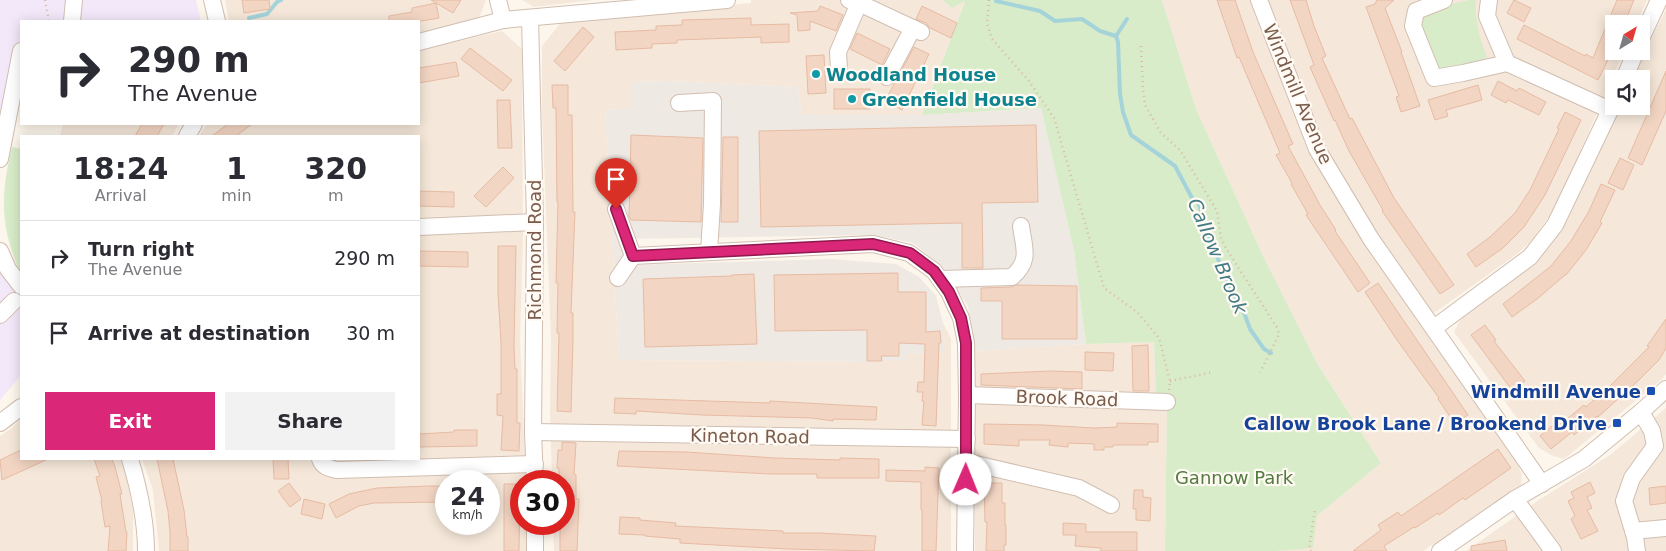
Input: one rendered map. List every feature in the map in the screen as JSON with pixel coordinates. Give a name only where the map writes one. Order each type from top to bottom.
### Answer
[{"type":"street","points":[[72,20],[74,0]]},
{"type":"street","points":[[212,0],[216,20]]},
{"type":"street","points":[[498,0],[503,20]]},
{"type":"street","points":[[420,42],[503,20],[674,2],[727,0]]},
{"type":"street","name":"Windmill Avenue","points":[[1259,0],[1317,149],[1371,239],[1542,484]]},
{"type":"street","points":[[1444,0],[1416,10],[1413,26],[1434,78],[1507,63],[1605,103]]},
{"type":"street","points":[[1489,0],[1487,16],[1507,63]]},
{"type":"street","points":[[1650,18],[1658,0]]},
{"type":"street","points":[[838,69],[838,52],[854,1],[917,30],[887,77]]},
{"type":"street","name":"Richmond Road","points":[[530,18],[535,222],[535,470]]},
{"type":"street","points":[[0,159],[20,57]]},
{"type":"street","points":[[679,103],[713,101],[712,204],[709,252]]},
{"type":"street","points":[[1434,328],[1530,257],[1539,248],[1555,225],[1608,115]]},
{"type":"street","points":[[616,209],[633,256]]},
{"type":"street","points":[[420,227],[535,222]]},
{"type":"street","points":[[940,279],[1012,277],[1020,270],[1026,260],[1021,226]]},
{"type":"street","points":[[633,256],[873,244],[910,253],[934,271],[949,292],[961,318],[966,343],[967,462],[965,551]]},
{"type":"street","points":[[0,251],[8,269],[20,285]]},
{"type":"street","points":[[618,278],[633,256]]},
{"type":"street","points":[[0,315],[14,301]]},
{"type":"street","points":[[1440,551],[1515,499],[1584,458],[1641,412],[1666,389]]},
{"type":"street","name":"Brook Road","points":[[967,395],[1168,402]]},
{"type":"street","points":[[3,416],[20,407]]},
{"type":"street","points":[[1637,551],[1633,531],[1618,502],[1632,478],[1655,446],[1652,431],[1641,412]]},
{"type":"street","name":"Kineton Road","points":[[534,432],[967,439]]},
{"type":"street","points":[[130,460],[146,528],[146,551]]},
{"type":"street","points":[[320,460],[327,468],[337,470],[535,464]]},
{"type":"street","points":[[967,462],[1079,488],[1111,505]]},
{"type":"street","points":[[1515,499],[1553,551]]},
{"type":"street","points":[[1633,531],[1666,528]]},
{"type":"street","points":[[535,535],[535,551]]},
{"type":"path","points":[[45,0],[49,20]]},
{"type":"path","points":[[989,0],[987,24],[992,39],[1029,81],[1054,118],[1104,288],[1137,312],[1159,338],[1170,381],[1168,402]]},
{"type":"path","points":[[1141,46],[1145,105],[1161,133],[1180,150],[1217,211],[1221,238],[1227,250],[1279,333],[1260,372]]},
{"type":"path","points":[[1170,381],[1213,372]]},
{"type":"path","points":[[1311,551],[1309,549],[1314,509]]},
{"type":"shaded area","points":[[0,0],[196,0],[201,20],[20,20],[20,99],[4,96],[0,118]]},
{"type":"shaded area","points":[[225,0],[486,0],[479,18],[420,34],[420,20],[229,20]]},
{"type":"shaded area","points":[[522,0],[594,0],[534,7]]},
{"type":"shaded area","points":[[751,0],[942,0],[952,8],[965,0],[922,115],[802,115],[798,87],[669,81],[632,82],[633,108],[605,110],[619,360],[881,362],[884,360],[906,360],[905,354],[943,353],[943,323],[951,339],[951,551],[554,551],[553,535],[575,535],[575,470],[552,470],[551,340],[542,111],[542,46],[563,20],[751,3]]},
{"type":"shaded area","points":[[1162,0],[1647,0],[1640,15],[1605,15],[1605,60],[1620,60],[1616,70],[1605,70],[1605,95],[1556,207],[1531,241],[1517,254],[1420,323],[1516,461],[1522,474],[1521,485],[1423,551],[1277,551],[1312,547],[1317,516],[1381,463],[1318,365],[1263,256],[1196,109]]},
{"type":"shaded area","points":[[1666,9],[1666,374],[1564,459],[1553,456],[1539,448],[1454,332],[1461,318],[1543,252],[1570,215],[1615,115],[1650,115],[1650,70],[1636,70],[1641,60],[1650,60],[1650,42]]},
{"type":"shaded area","points":[[502,31],[522,49],[523,239],[520,341],[526,470],[510,470],[510,535],[527,535],[528,551],[159,551],[153,490],[142,460],[420,460],[420,135],[200,135],[206,125],[420,125],[420,50]]},
{"type":"shaded area","points":[[669,81],[798,87],[802,115],[922,115],[1041,108],[1074,251],[1086,344],[974,351],[968,306],[942,266],[913,243],[874,235],[627,239],[630,265],[832,259],[896,264],[919,277],[936,296],[943,323],[943,353],[906,354],[907,360],[884,360],[881,362],[619,360],[605,110],[632,108],[631,82]]},
{"type":"shaded area","points":[[63,125],[178,125],[173,135],[60,135]]},
{"type":"shaded area","points":[[0,271],[20,296],[20,376],[0,400]]},
{"type":"shaded area","points":[[1154,342],[1156,401],[1167,402],[1165,551],[975,551],[974,351]]},
{"type":"shaded area","points":[[1666,408],[1666,551],[1466,551],[1539,500],[1610,455]]},
{"type":"shaded area","points":[[20,419],[20,460],[123,460],[133,511],[133,551],[0,551],[0,436],[12,428]]},
{"type":"green space","name":"Gannow Park","points":[[942,0],[1162,0],[1196,109],[1263,256],[1318,365],[1381,463],[1317,516],[1313,548],[1277,551],[1165,551],[1167,402],[1156,401],[1154,342],[1086,344],[1074,251],[1041,108],[922,115],[965,1],[952,8]]},
{"type":"green space","points":[[1476,0],[1478,29],[1487,57],[1462,69],[1437,73],[1421,26],[1423,15],[1455,3]]},
{"type":"green space","points":[[12,147],[20,149],[20,272],[9,241],[4,212],[5,181]]},
{"type":"building","points":[[242,0],[269,0],[270,9],[244,13]]},
{"type":"building","points":[[431,0],[461,0],[453,13]]},
{"type":"building","points":[[1217,0],[1235,0],[1253,52],[1293,144],[1288,146],[1335,231],[1370,283],[1358,292],[1306,215],[1308,214],[1276,155],[1280,153],[1239,57],[1237,58]]},
{"type":"building","points":[[1290,0],[1306,0],[1326,56],[1322,58],[1350,119],[1352,118],[1394,198],[1454,285],[1440,294],[1382,211],[1349,151],[1310,67],[1314,65]]},
{"type":"building","points":[[1377,0],[1394,0],[1385,8],[1420,106],[1401,112],[1396,97],[1399,96],[1366,7],[1375,4]]},
{"type":"building","points":[[1514,0],[1531,8],[1524,22],[1507,13]]},
{"type":"building","points":[[1617,0],[1634,0],[1628,15],[1611,15]]},
{"type":"building","points":[[436,3],[439,18],[422,21],[389,20],[389,16],[412,12],[412,8]]},
{"type":"building","points":[[820,6],[843,15],[836,31],[810,21],[810,30],[798,31],[797,15],[790,13],[818,11]]},
{"type":"building","points":[[922,6],[957,23],[951,38],[916,19]]},
{"type":"building","points":[[751,18],[751,25],[789,24],[789,42],[761,43],[761,37],[677,40],[677,43],[652,44],[652,48],[616,50],[615,32],[656,30],[656,26],[682,25],[682,20]]},
{"type":"building","points":[[1524,25],[1585,56],[1586,54],[1593,58],[1605,29],[1605,60],[1608,60],[1598,80],[1517,39]]},
{"type":"building","points":[[583,27],[594,37],[565,71],[554,61]]},
{"type":"building","points":[[857,33],[890,49],[882,65],[850,49]]},
{"type":"building","points":[[914,47],[929,54],[902,110],[885,101]]},
{"type":"building","points":[[470,48],[512,80],[503,91],[461,59]]},
{"type":"building","name":"Woodland House","points":[[824,55],[826,93],[808,94],[806,56]]},
{"type":"building","points":[[456,62],[459,76],[420,83],[420,68]]},
{"type":"building","points":[[1666,71],[1666,111],[1642,165],[1628,158],[1647,115],[1650,115],[1650,108]]},
{"type":"building","points":[[1498,81],[1517,91],[1519,88],[1546,102],[1539,115],[1508,100],[1506,103],[1491,95]]},
{"type":"building","points":[[552,85],[568,85],[568,115],[572,115],[573,212],[575,212],[571,313],[573,313],[573,338],[571,412],[557,411],[559,333],[557,333],[558,283],[556,283],[558,202],[556,108],[553,108]]},
{"type":"building","points":[[1478,85],[1482,100],[1446,110],[1448,116],[1435,120],[1428,100]]},
{"type":"building","name":"Greenfield House","points":[[834,89],[870,89],[870,109],[834,109]]},
{"type":"building","points":[[497,100],[510,100],[512,148],[498,148]]},
{"type":"building","points":[[1565,112],[1581,120],[1545,195],[1524,227],[1503,248],[1476,267],[1467,254],[1490,237],[1515,213],[1530,190]]},
{"type":"building","points":[[141,125],[163,125],[158,135],[136,135]]},
{"type":"building","points":[[227,125],[251,125],[237,135],[213,135]]},
{"type":"building","points":[[1036,125],[1038,202],[982,203],[983,268],[962,268],[962,223],[761,227],[759,131]]},
{"type":"building","points":[[631,135],[703,138],[701,222],[631,220],[629,216]]},
{"type":"building","points":[[723,137],[738,137],[738,222],[721,222]]},
{"type":"building","points":[[1620,158],[1634,165],[1623,190],[1608,183]]},
{"type":"building","points":[[503,167],[514,178],[486,207],[474,196]]},
{"type":"building","points":[[1601,184],[1615,190],[1600,222],[1602,223],[1586,250],[1566,275],[1512,317],[1503,304],[1551,266],[1571,241],[1589,211]]},
{"type":"building","points":[[420,191],[454,192],[454,207],[420,206]]},
{"type":"building","points":[[498,246],[516,246],[514,346],[515,369],[517,369],[517,423],[520,423],[519,451],[501,450],[503,416],[497,415],[497,394],[501,394]]},
{"type":"building","points":[[420,251],[468,252],[468,267],[420,266]]},
{"type":"building","points":[[898,273],[898,292],[926,292],[926,332],[940,331],[941,343],[939,343],[936,426],[922,425],[923,392],[917,392],[918,382],[924,382],[925,344],[899,343],[899,356],[881,356],[882,361],[867,361],[867,330],[775,331],[774,275]]},
{"type":"building","points":[[754,274],[757,344],[645,347],[643,279]]},
{"type":"building","points":[[1378,283],[1468,415],[1455,424],[1365,292]]},
{"type":"building","points":[[1016,285],[1077,286],[1077,339],[1002,339],[1002,301],[981,301],[981,288],[1012,287]]},
{"type":"building","points":[[1666,319],[1666,348],[1659,360],[1598,417],[1574,435],[1572,432],[1551,449],[1540,436],[1558,421],[1561,424],[1584,405],[1586,407],[1610,386],[1649,347],[1647,346]]},
{"type":"building","points":[[1485,325],[1496,340],[1494,341],[1525,381],[1512,390],[1471,335]]},
{"type":"building","points":[[1148,345],[1149,391],[1133,391],[1132,346]]},
{"type":"building","points":[[1085,352],[1114,353],[1113,371],[1085,370]]},
{"type":"building","points":[[1051,371],[1082,372],[1082,389],[981,385],[981,374]]},
{"type":"building","points":[[615,398],[770,403],[770,401],[877,407],[876,420],[833,419],[833,421],[812,418],[636,411],[636,414],[614,413]]},
{"type":"building","points":[[1117,423],[1158,424],[1158,442],[1148,442],[1148,445],[1113,445],[1113,447],[1104,447],[1104,450],[1094,450],[1094,444],[1068,443],[1068,447],[1049,445],[1050,440],[1019,440],[1019,446],[984,444],[984,424],[1094,428],[1117,427]]},
{"type":"building","points":[[454,430],[477,430],[477,446],[420,447],[420,434],[454,432]]},
{"type":"building","points":[[562,442],[576,443],[574,470],[559,470],[557,468],[558,450],[562,450]]},
{"type":"building","points":[[1498,449],[1511,468],[1465,500],[1463,498],[1439,515],[1438,513],[1384,546],[1387,551],[1353,551],[1381,530],[1378,525],[1398,512],[1401,516]]},
{"type":"building","points":[[20,450],[20,460],[46,460],[2,480],[0,460]]},
{"type":"building","points":[[619,451],[686,452],[840,460],[840,458],[879,459],[879,478],[817,478],[817,474],[770,474],[617,466]]},
{"type":"building","points":[[94,460],[112,460],[122,494],[120,494],[127,532],[126,551],[108,551],[110,526],[105,527],[102,501],[96,477],[100,476]]},
{"type":"building","points":[[157,460],[173,460],[184,510],[188,551],[170,551],[168,511]]},
{"type":"building","points":[[273,460],[288,460],[289,479],[274,479]]},
{"type":"building","points":[[925,467],[939,468],[936,551],[922,551],[921,482],[886,481],[886,470],[925,471]]},
{"type":"building","points":[[575,474],[576,499],[579,499],[577,551],[560,551],[560,535],[575,535]]},
{"type":"building","points":[[1590,482],[1595,493],[1587,497],[1592,508],[1587,510],[1598,531],[1581,539],[1571,519],[1575,516],[1568,501],[1574,498],[1571,492]]},
{"type":"building","points":[[289,483],[301,499],[290,507],[278,491]]},
{"type":"building","points":[[984,483],[1002,483],[1002,503],[1005,503],[1006,525],[1006,545],[1004,545],[1004,551],[986,551],[987,522],[985,522]]},
{"type":"building","points":[[504,484],[510,484],[510,535],[519,535],[519,551],[504,551]]},
{"type":"building","points":[[435,486],[435,502],[374,503],[359,506],[336,518],[329,504],[349,494],[377,488]]},
{"type":"building","points":[[1666,486],[1666,503],[1650,505],[1649,488]]},
{"type":"building","points":[[1134,490],[1143,490],[1143,497],[1151,498],[1150,521],[1136,520],[1136,509],[1133,509]]},
{"type":"building","points":[[304,499],[325,504],[322,519],[301,514]]},
{"type":"building","points":[[620,517],[676,523],[675,526],[783,531],[783,533],[876,536],[874,551],[787,549],[680,543],[680,539],[619,534]]},
{"type":"building","points":[[1063,523],[1086,524],[1086,532],[1137,532],[1137,551],[1101,551],[1101,548],[1075,546],[1076,535],[1063,535]]},
{"type":"building","points":[[1505,540],[1507,551],[1471,551],[1471,546]]},
{"type":"waterway","points":[[249,18],[267,14],[281,0]]},
{"type":"waterway","name":"Callow Brook","points":[[996,1],[1040,11],[1055,21],[1082,19],[1100,31],[1116,36],[1118,42],[1120,94],[1123,112],[1131,135],[1175,166],[1192,198],[1199,204],[1220,264],[1235,297],[1242,307],[1250,329],[1264,349],[1271,353]]},
{"type":"waterway","points":[[1116,36],[1127,19]]},
{"type":"place","name":"Woodland House","points":[[816,74]]},
{"type":"place","name":"Greenfield House","points":[[852,99]]},
{"type":"place","name":"Windmill Avenue","points":[[1651,391]]},
{"type":"place","name":"Callow Brook Lane / Brookend Drive","points":[[1617,423]]},
{"type":"route","points":[[616,209],[633,256],[873,244],[910,253],[934,271],[949,292],[961,318],[966,343],[966,480]]}]
